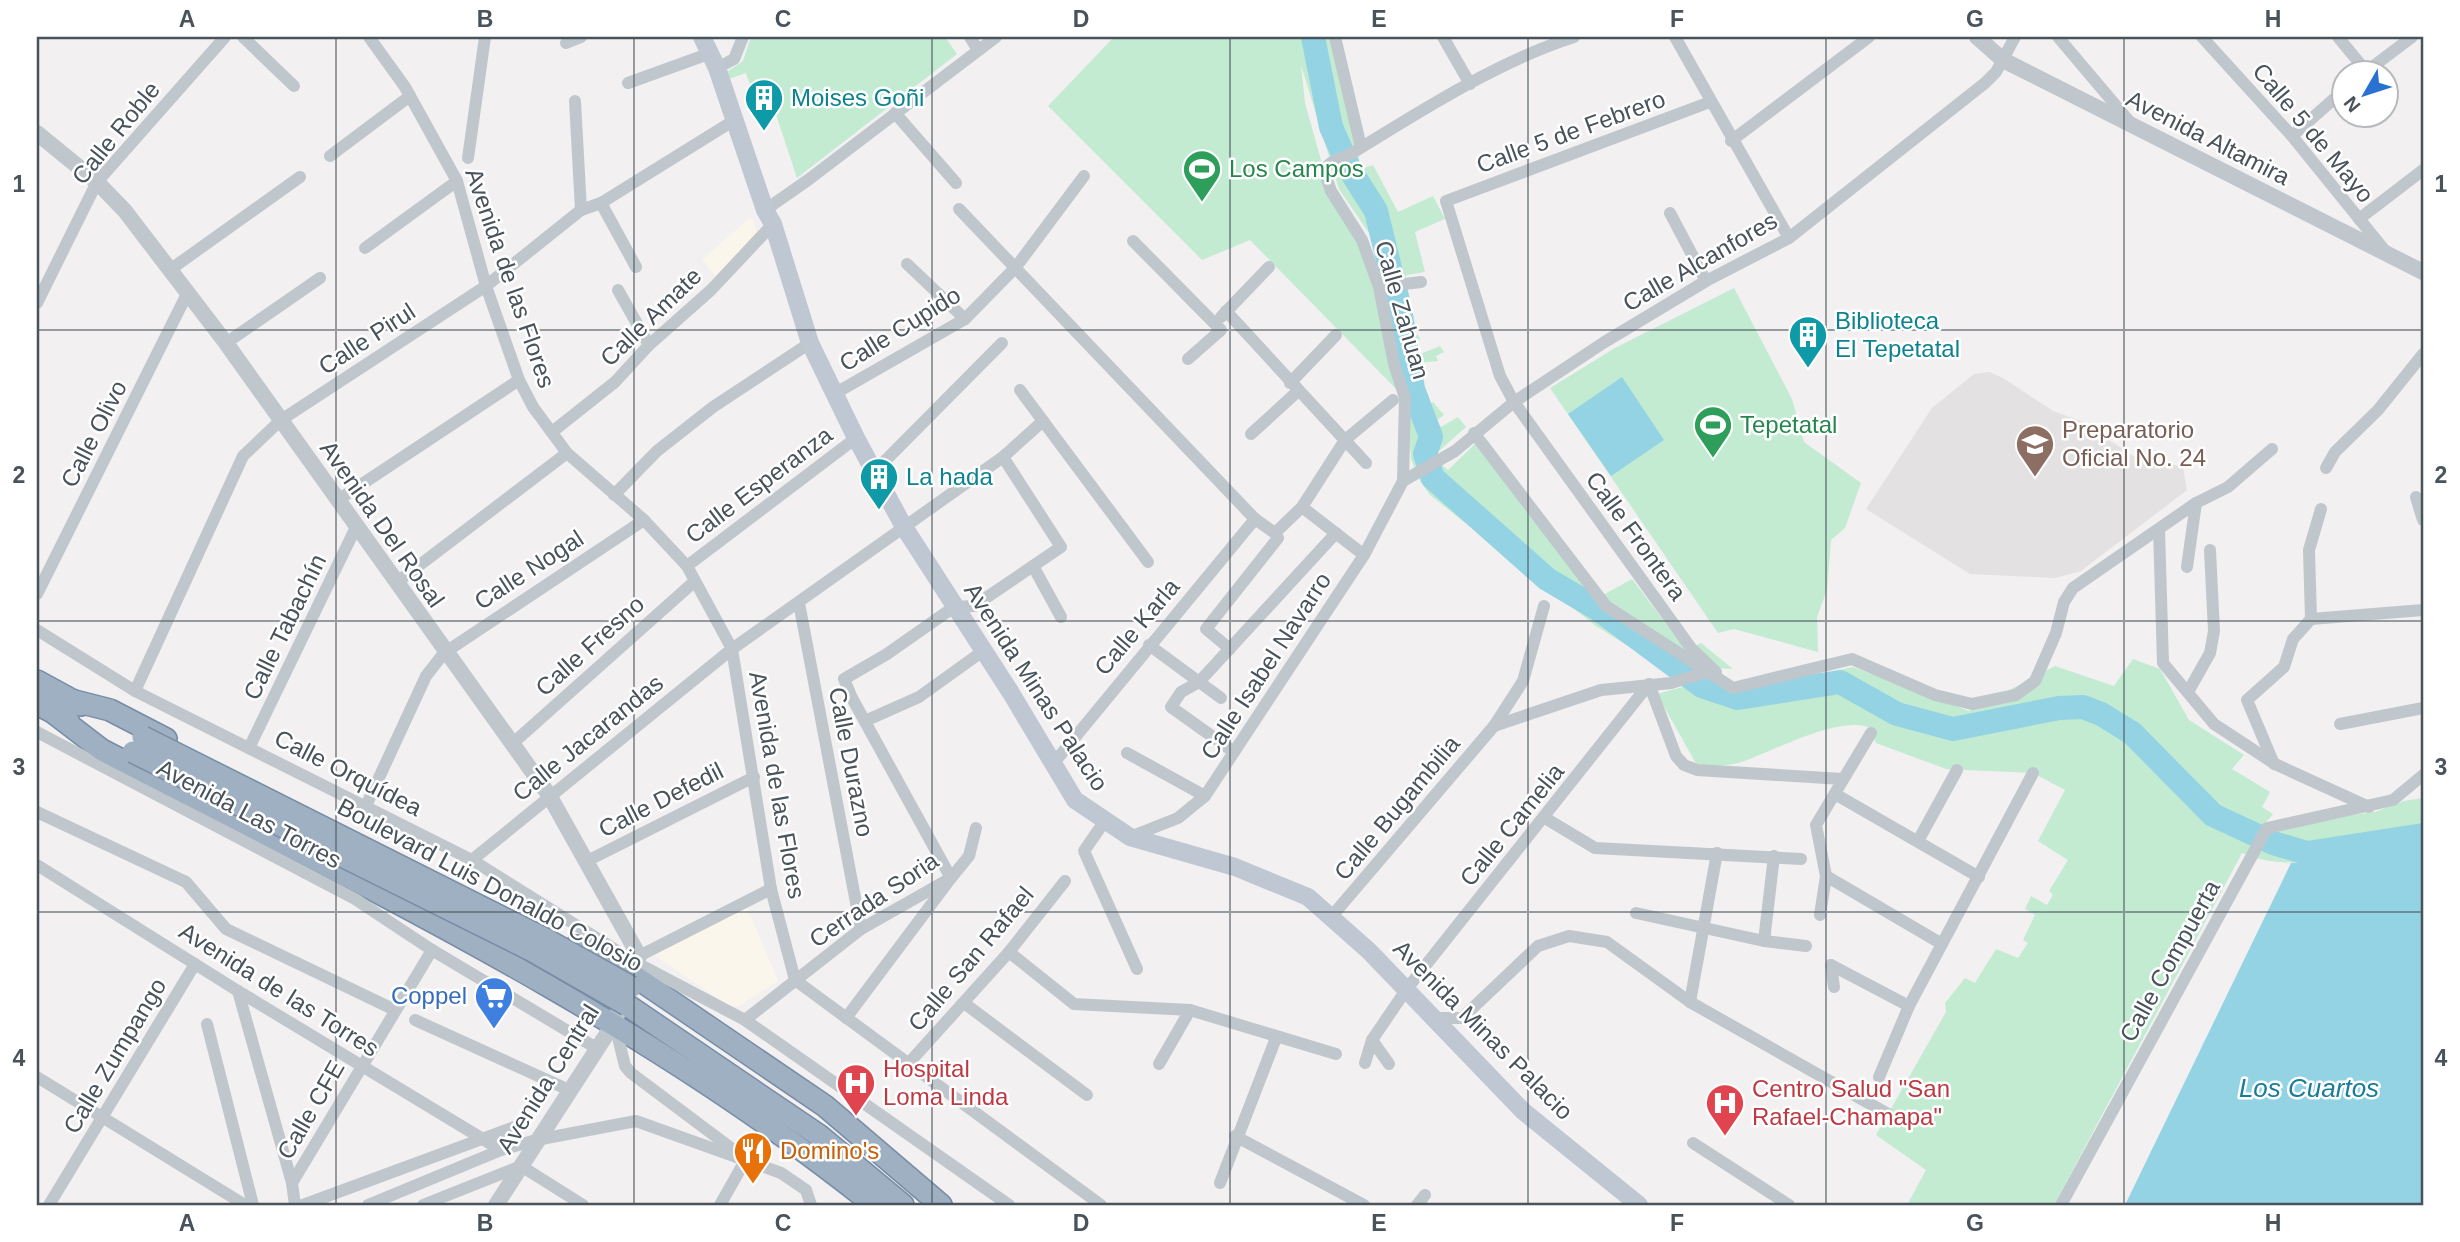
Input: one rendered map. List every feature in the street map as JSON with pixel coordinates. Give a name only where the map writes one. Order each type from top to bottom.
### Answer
[{"type":"highway","points":[[37,681],[54,706],[102,750],[447,929],[614,1023],[797,1146],[874,1205]]},
{"type":"highway","points":[[54,706],[110,710],[635,964],[825,1106],[924,1205]]},
{"type":"highway","name":"Boulevard Luis Donaldo Colosio","points":[[54,706],[547,940],[631,986],[819,1115],[924,1205]]},
{"type":"main road","name":"Avenida Minas Palacio","points":[[702,37],[714,61],[810,343],[834,394],[904,527],[1075,800],[1130,837],[1236,867],[1308,897],[1332,916],[1523,1111],[1639,1205]]},
{"type":"street","name":"Calle Roble","points":[[37,303],[97,182],[225,37]]},
{"type":"street","points":[[243,37],[294,86]]},
{"type":"street","name":"Avenida de las Flores","points":[[369,37],[410,96],[457,181],[486,286],[519,380],[567,453],[644,520],[687,566],[732,649],[771,889],[795,980]]},
{"type":"street","points":[[468,158],[485,37]]},
{"type":"street","points":[[566,43],[581,37]]},
{"type":"street","points":[[628,83],[714,61],[734,59],[743,37]]},
{"type":"street","points":[[970,37],[978,50]]},
{"type":"street","name":"Calle Amate","points":[[552,432],[615,382],[649,345],[710,290],[769,217],[895,113],[996,37]]},
{"type":"street","points":[[1335,37],[1357,150],[1470,83],[1574,37]]},
{"type":"street","points":[[1443,37],[1470,83]]},
{"type":"street","points":[[1731,141],[1869,37]]},
{"type":"street","name":"Avenida Altamira","points":[[1978,37],[2003,60],[2423,272]]},
{"type":"street","points":[[2003,60],[2015,37]]},
{"type":"street","points":[[2058,37],[2132,124]]},
{"type":"street","name":"Calle 5 de Mayo","points":[[2202,37],[2292,136],[2391,258]]},
{"type":"street","points":[[2338,37],[2356,60]]},
{"type":"street","points":[[2381,60],[2412,37]]},
{"type":"street","points":[[1680,39],[1731,141],[1789,238]]},
{"type":"street","name":"Calle Alcanfores","points":[[1408,478],[1444,458],[1514,402],[1706,281],[1789,238],[1985,83],[2003,60]]},
{"type":"street","points":[[330,156],[410,96]]},
{"type":"street","points":[[575,101],[581,210]]},
{"type":"street","name":"Calle 5 de Febrero","points":[[1446,201],[1710,102]]},
{"type":"street","points":[[2292,136],[2330,102]]},
{"type":"street","points":[[895,113],[956,183]]},
{"type":"street","name":"Calle Pirul","points":[[135,691],[243,456],[281,420],[486,286],[581,210],[601,203],[733,121]]},
{"type":"street","name":"Avenida Del Rosal","points":[[37,133],[97,182],[125,211],[226,343],[357,525],[444,653],[549,795],[587,861],[635,964]]},
{"type":"street","name":"Calle Zahuan","points":[[1357,150],[1330,161],[1324,171],[1331,191],[1362,240],[1382,286],[1394,364],[1405,398],[1408,478]]},
{"type":"street","points":[[2359,219],[2423,170]]},
{"type":"street","name":"Calle Cupido","points":[[834,394],[965,319],[1016,267],[1084,176]]},
{"type":"street","points":[[171,269],[300,177]]},
{"type":"street","points":[[365,248],[457,181]]},
{"type":"street","name":"Calle Frontera","points":[[1446,201],[1500,376],[1514,402],[1691,648],[1733,688]]},
{"type":"street","points":[[601,203],[636,267]]},
{"type":"street","points":[[959,209],[1255,519],[1275,533],[1278,538],[1206,629],[1230,649]]},
{"type":"street","points":[[1670,213],[1706,281]]},
{"type":"street","points":[[1133,242],[1216,322],[1221,330],[1188,359]]},
{"type":"street","points":[[907,264],[965,319]]},
{"type":"street","points":[[1216,322],[1269,267]]},
{"type":"street","points":[[226,343],[320,278]]},
{"type":"street","points":[[1382,286],[1421,282]]},
{"type":"street","points":[[618,290],[649,345]]},
{"type":"street","name":"Calle Olivo","points":[[37,594],[188,292]]},
{"type":"street","points":[[1226,312],[1366,463]]},
{"type":"street","points":[[1251,434],[1336,335]]},
{"type":"street","points":[[614,495],[657,451],[704,414],[810,343]]},
{"type":"street","points":[[875,471],[1002,343]]},
{"type":"street","points":[[2326,468],[2335,452],[2378,411],[2423,354]]},
{"type":"street","points":[[338,500],[519,380]]},
{"type":"street","points":[[1020,390],[1148,562]]},
{"type":"street","points":[[1275,533],[1302,507],[1345,440],[1393,400]]},
{"type":"street","name":"Calle Jacarandas","points":[[472,860],[732,649],[1003,457],[1043,421]]},
{"type":"street","points":[[1474,433],[1606,606],[1733,688],[1852,659],[1935,695],[1972,704],[2016,695],[2035,681],[2056,633],[2064,602],[2073,588],[2196,503],[2228,487],[2272,449]]},
{"type":"street","name":"Calle Esperanza","points":[[687,566],[856,438]]},
{"type":"street","points":[[396,583],[567,453]]},
{"type":"street","points":[[846,1018],[951,878],[844,679],[887,654],[954,607],[974,606],[1060,547],[1003,457]]},
{"type":"street","name":"Calle Isabel Navarro","points":[[1130,837],[1178,818],[1205,796],[1364,555],[1408,478]]},
{"type":"street","points":[[2416,497],[2423,520]]},
{"type":"street","points":[[2187,567],[2196,503]]},
{"type":"street","points":[[1302,507],[1364,555]]},
{"type":"street","points":[[2311,619],[2309,550],[2321,509]]},
{"type":"street","name":"Calle Karla","points":[[1053,764],[1255,519]]},
{"type":"street","name":"Calle Nogal","points":[[365,808],[426,676],[444,653],[644,520]]},
{"type":"street","name":"Calle Tabachín","points":[[250,746],[357,525]]},
{"type":"street","points":[[2159,530],[2163,663],[2214,724],[2275,765],[2369,807]]},
{"type":"street","points":[[1234,752],[1171,707],[1181,692],[1199,682],[1336,533]]},
{"type":"street","points":[[2188,692],[2210,653],[2214,631],[2210,550]]},
{"type":"street","points":[[1033,566],[1061,617]]},
{"type":"street","name":"Calle Fresno","points":[[512,744],[695,581]]},
{"type":"street","name":"Calle Durazno","points":[[799,603],[860,929]]},
{"type":"street","name":"Calle Bugambilia","points":[[1332,916],[1494,726],[1522,681],[1544,606]]},
{"type":"street","points":[[2275,765],[2247,701],[2284,667],[2293,639],[2311,619],[2423,610]]},
{"type":"street","name":"Calle Orquídea","points":[[37,630],[135,691],[250,746],[365,808],[472,860],[635,964]]},
{"type":"street","points":[[1149,645],[1221,698]]},
{"type":"street","points":[[865,721],[919,697],[983,651]]},
{"type":"street","points":[[1707,672],[1671,683],[1649,684],[1676,756],[1684,765],[1697,770],[1843,779]]},
{"type":"street","name":"Calle Bugambilia","points":[[1494,726],[1601,690],[1649,684]]},
{"type":"street","name":"Calle Camelia","points":[[1366,1063],[1372,1040],[1406,990],[1649,684]]},
{"type":"street","points":[[2340,724],[2423,708]]},
{"type":"street","name":"Avenida Las Torres","points":[[37,732],[355,899],[432,950],[598,1049]]},
{"type":"street","points":[[1820,915],[1826,876],[1816,825],[1871,733]]},
{"type":"street","points":[[1127,753],[1205,796]]},
{"type":"street","points":[[1917,841],[1957,770]]},
{"type":"street","points":[[1879,1077],[1909,1006],[2033,773]]},
{"type":"street","name":"Calle Compuerta","points":[[2062,1205],[2267,828],[2393,800],[2423,775]]},
{"type":"street","name":"Calle Defedil","points":[[587,861],[754,777]]},
{"type":"street","points":[[1835,794],[1979,877]]},
{"type":"street","points":[[37,812],[186,882],[226,929],[396,1010]]},
{"type":"street","points":[[1545,818],[1595,848],[1801,859]]},
{"type":"street","points":[[1104,822],[1084,851],[1137,969]]},
{"type":"street","name":"Cerrada Soria","points":[[745,1020],[860,929],[951,878],[970,856],[976,828]]},
{"type":"street","points":[[1690,1002],[1717,853]]},
{"type":"street","points":[[1764,941],[1774,856]]},
{"type":"street","name":"Avenida de las Torres","points":[[37,864],[238,991],[501,1150]]},
{"type":"street","points":[[1826,876],[1942,944]]},
{"type":"street","name":"Calle San Rafael","points":[[908,1064],[1009,952],[1065,881]]},
{"type":"street","points":[[635,964],[771,889]]},
{"type":"street","points":[[1636,913],[1764,941],[1806,946]]},
{"type":"street","points":[[1434,1018],[1462,1018],[1538,946],[1569,936],[1607,942],[1690,1002],[1888,1114]]},
{"type":"street","name":"Calle CFE","points":[[292,1183],[432,950]]},
{"type":"street","points":[[1009,952],[1074,1004],[1190,1010],[1336,1054]]},
{"type":"street","name":"Calle Zumpango","points":[[49,1205],[195,964]]},
{"type":"street","points":[[635,964],[745,1020],[1009,1205]]},
{"type":"street","name":"Avenida Central","points":[[496,1205],[614,1023],[635,964]]},
{"type":"street","points":[[1834,987],[1831,965],[1909,1006]]},
{"type":"street","points":[[795,980],[1101,1205]]},
{"type":"street","points":[[238,991],[292,1183],[295,1205]]},
{"type":"street","points":[[964,1003],[1087,1095]]},
{"type":"street","points":[[1159,1064],[1190,1010]]},
{"type":"street","points":[[415,1020],[569,1090]]},
{"type":"street","points":[[614,1023],[625,1066],[631,1073],[746,1159]]},
{"type":"street","points":[[206,1024],[253,1205]]},
{"type":"street","points":[[1220,1183],[1235,1136],[1276,1038]]},
{"type":"street","points":[[1372,1040],[1389,1064]]},
{"type":"street","points":[[37,1077],[245,1205]]},
{"type":"street","points":[[368,1205],[501,1150],[536,1140],[636,1121],[780,1173],[806,1190],[811,1205]]},
{"type":"street","points":[[303,1205],[525,1123]]},
{"type":"street","points":[[1235,1136],[1364,1205]]},
{"type":"street","points":[[1693,1143],[1789,1205]]},
{"type":"street","points":[[720,1205],[746,1159]]},
{"type":"street","points":[[423,1205],[521,1166],[583,1205]]},
{"type":"shaded area","points":[[749,218],[753,220],[757,233],[716,277],[702,260]]},
{"type":"shaded area","name":"Preparatorio Oficial No. 24","points":[[1989,372],[2003,378],[2053,411],[2081,421],[2133,456],[2183,467],[2187,490],[2081,571],[2055,578],[1970,574],[1866,509],[1932,408],[1974,374]]},
{"type":"shaded area","points":[[746,905],[778,981],[737,1007],[731,1007],[654,955]]},
{"type":"green space","points":[[751,37],[945,37],[957,54],[797,178],[765,81],[750,85],[746,73],[729,79],[727,72],[743,61]]},
{"type":"green space","points":[[1114,37],[1335,37],[1361,169],[1373,165],[1398,212],[1433,196],[1445,219],[1415,232],[1425,272],[1407,275],[1401,282],[1410,336],[1418,335],[1420,339],[1416,343],[1418,355],[1440,346],[1444,352],[1436,356],[1438,361],[1416,363],[1416,372],[1411,373],[1411,380],[1416,379],[1419,386],[1415,391],[1425,407],[1433,402],[1444,415],[1437,420],[1441,427],[1458,417],[1466,427],[1432,457],[1448,470],[1475,444],[1596,599],[1632,579],[1679,641],[1691,648],[1701,643],[1733,669],[1704,667],[1743,691],[1853,667],[1969,711],[2055,666],[2114,686],[2133,659],[2160,669],[2189,720],[2244,755],[2232,769],[2270,792],[2262,807],[2273,814],[2263,826],[2375,812],[2404,801],[2423,798],[2423,845],[2418,841],[2330,859],[2285,863],[2242,853],[2054,1205],[1907,1205],[1926,1170],[1876,1135],[1946,1012],[1945,1003],[1965,978],[1975,983],[1996,949],[2018,958],[2028,943],[2023,940],[2035,915],[2025,909],[2031,896],[2047,905],[2053,895],[2049,891],[2068,860],[2038,841],[2065,790],[2033,773],[1946,769],[1876,743],[1868,727],[1855,725],[1823,730],[1742,762],[1698,767],[1657,694],[1690,685],[1596,626],[1430,495],[1420,481],[1411,459],[1405,370],[1371,236],[1339,189],[1301,65],[1305,103],[1324,171],[1362,240],[1405,398],[1250,240],[1202,260],[1048,106]]},
{"type":"green space","name":"Tepetatal","points":[[1734,288],[1792,399],[1804,442],[1861,483],[1845,528],[1831,540],[1827,590],[1817,617],[1818,652],[1734,629],[1718,633],[1550,388],[1615,348]]},
{"type":"water","points":[[1622,377],[1664,440],[1611,476],[1568,414]]},
{"type":"water","name":"Los Cuartos","points":[[2418,841],[2423,845],[2423,1205],[2125,1205],[2291,863],[2322,861]]},
{"type":"waterway","points":[[1313,37],[1331,127],[1350,170],[1376,211],[1400,309],[1413,389],[1431,437],[1425,454],[1433,478],[1547,579],[1601,611],[1702,686],[1738,698],[1840,682],[1897,714],[1953,729],[2059,708],[2083,707],[2101,714],[2132,733],[2213,815],[2273,843],[2307,853],[2423,835]]},
{"type":"place","name":"Moises Goñi","points":[[764,132]]},
{"type":"place","name":"Los Campos","points":[[1202,203]]},
{"type":"place","name":"Biblioteca El Tepetatal","points":[[1808,369]]},
{"type":"place","name":"Tepetatal","points":[[1713,459]]},
{"type":"place","name":"Preparatorio Oficial No. 24","points":[[2035,478]]},
{"type":"place","name":"La hada","points":[[879,511]]},
{"type":"place","name":"Coppel","points":[[494,1030]]},
{"type":"place","name":"Hospital Loma Linda","points":[[856,1117]]},
{"type":"place","name":"Centro Salud \"San Rafael-Chamapa\"","points":[[1725,1137]]},
{"type":"place","name":"Domino's","points":[[753,1185]]}]
